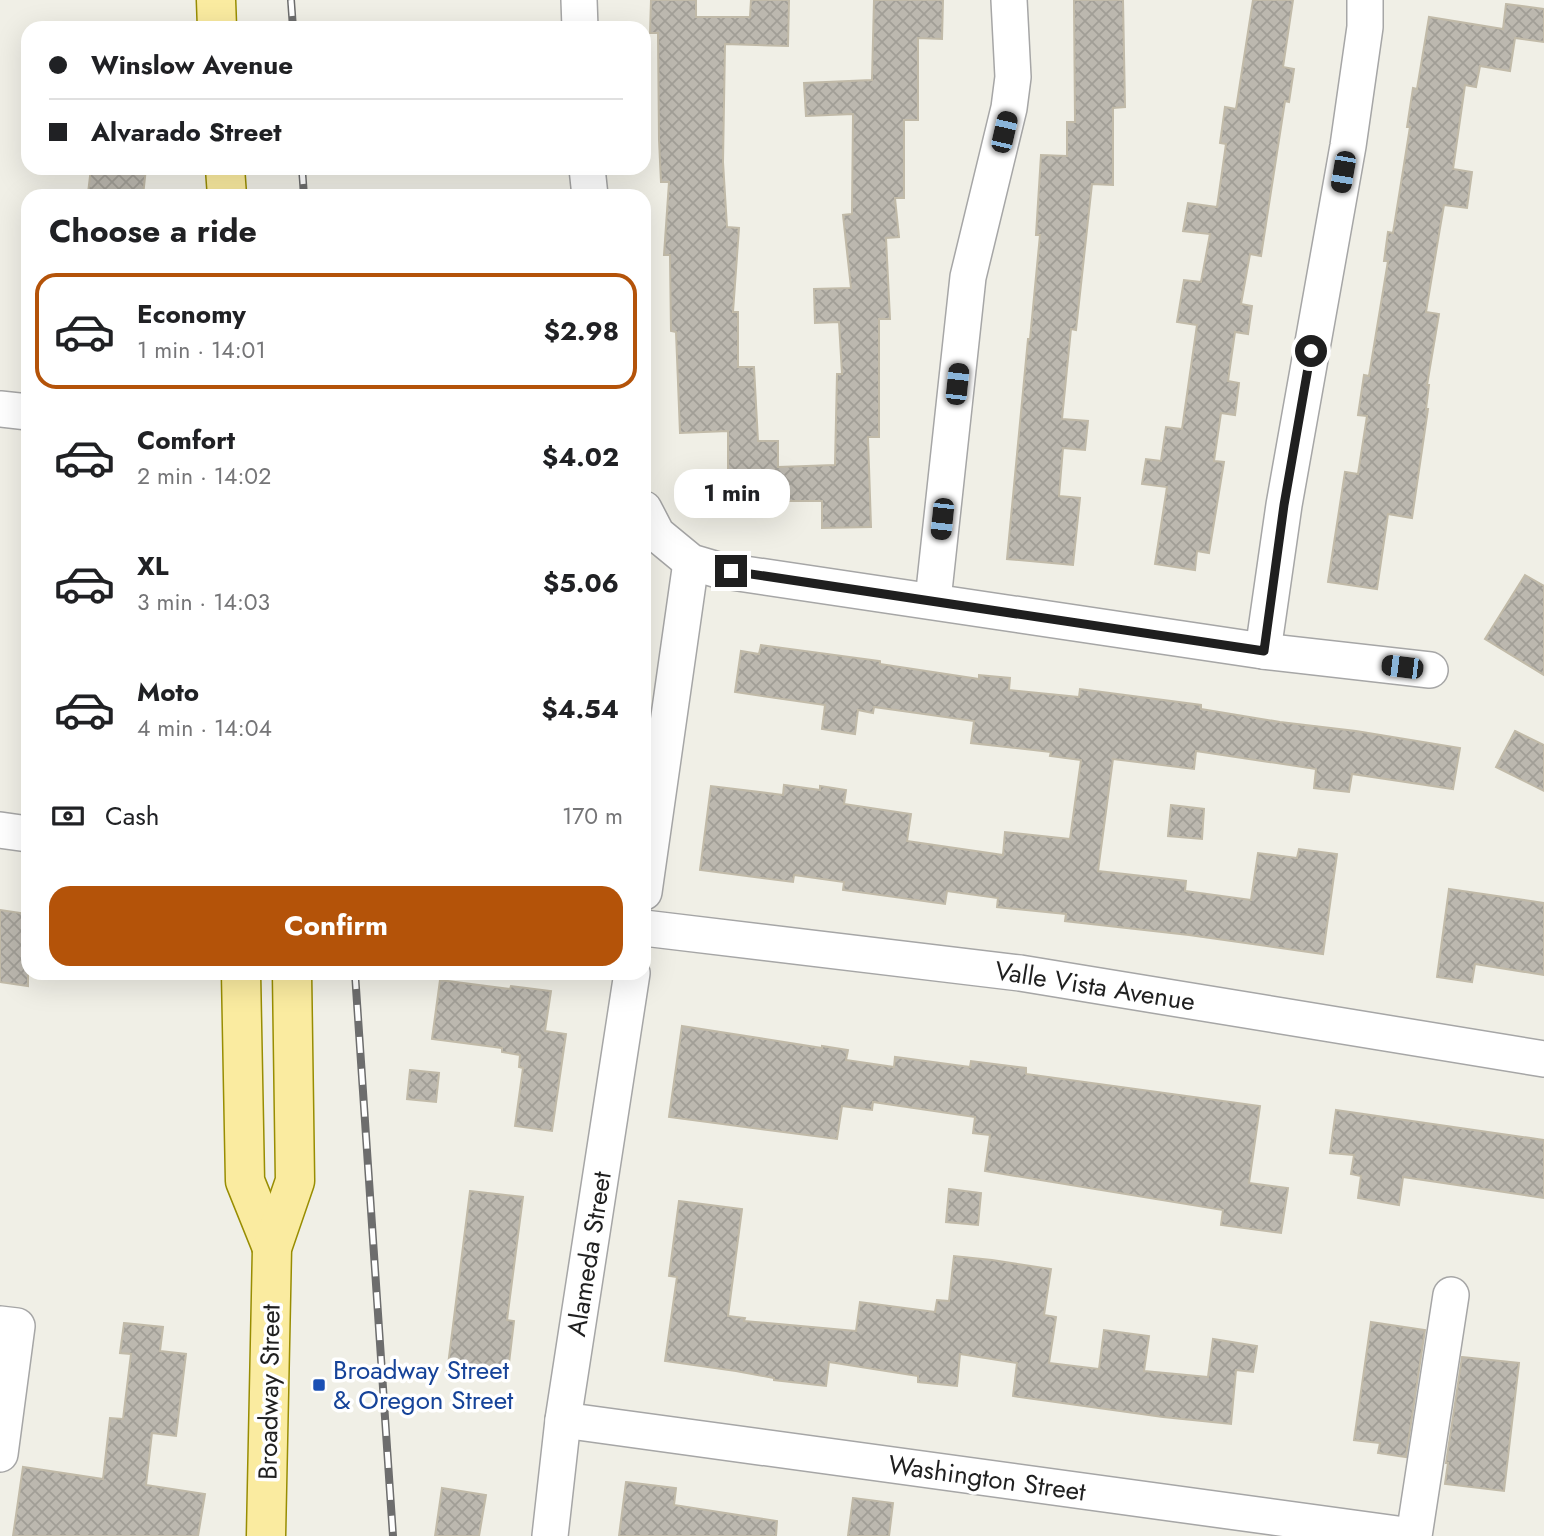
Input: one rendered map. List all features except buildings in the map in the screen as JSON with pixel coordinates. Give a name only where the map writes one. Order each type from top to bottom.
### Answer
[{"type":"main road","points":[[216,0],[217,21]]},
{"type":"main road","name":"Broadway Street","points":[[241,980],[246,1181],[272,1248]]},
{"type":"main road","name":"Broadway Street","points":[[266,1536],[272,1248],[295,1181],[292,980]]},
{"type":"street","points":[[579,0],[580,21]]},
{"type":"street","points":[[933,600],[968,276],[1009,108],[1013,77],[1009,0]]},
{"type":"street","points":[[1264,651],[1284,505],[1348,146],[1365,27],[1365,0]]},
{"type":"street","points":[[0,409],[21,411]]},
{"type":"street","points":[[651,522],[657,534],[691,562],[718,570],[1264,651],[1430,670]]},
{"type":"street","points":[[651,843],[691,562]]},
{"type":"street","points":[[0,830],[21,833]]},
{"type":"street","name":"Valle Vista Avenue","points":[[651,929],[1020,973],[1544,1059]]},
{"type":"street","name":"Alameda Street","points":[[550,1536],[563,1420],[631,980]]},
{"type":"street","points":[[1413,1536],[1451,1295]]},
{"type":"street","points":[[0,1324],[17,1326],[0,1454]]},
{"type":"street","name":"Washington Street","points":[[563,1420],[1413,1536]]},
{"type":"railway","points":[[291,0],[292,21]]},
{"type":"railway","points":[[302,175],[304,189]]},
{"type":"railway","points":[[355,980],[393,1536]]},
{"type":"place","name":"Broadway Street & Oregon Street","points":[[319,1385]]},
{"type":"route","points":[[731,571],[1264,651],[1284,505],[1311,351]]}]
